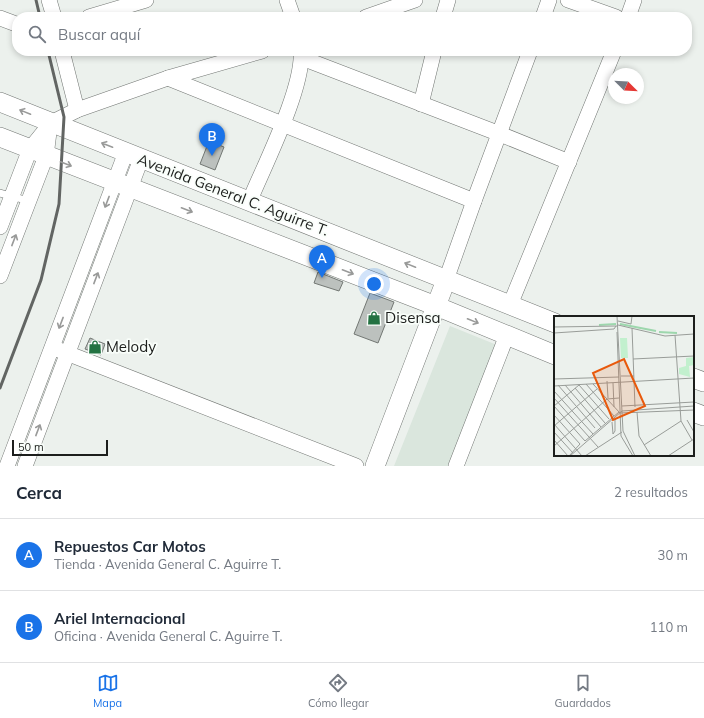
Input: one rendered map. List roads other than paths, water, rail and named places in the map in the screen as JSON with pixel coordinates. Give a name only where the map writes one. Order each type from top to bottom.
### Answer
[{"type":"street","points":[[49,0],[53,12]]},
{"type":"street","points":[[106,12],[146,0]]},
{"type":"street","points":[[288,0],[292,12]]},
{"type":"street","points":[[380,12],[415,0]]},
{"type":"street","points":[[444,12],[448,0]]},
{"type":"street","points":[[545,12],[549,0]]},
{"type":"street","points":[[568,0],[602,12]]},
{"type":"street","points":[[630,12],[634,0]]},
{"type":"street","points":[[0,18],[12,22]]},
{"type":"street","points":[[63,56],[76,110]]},
{"type":"street","points":[[0,276],[29,201],[38,153],[51,122],[76,110],[168,78],[245,56]]},
{"type":"street","points":[[250,200],[282,125],[297,85],[301,56]]},
{"type":"street","points":[[303,56],[568,162]]},
{"type":"street","points":[[421,104],[433,56]]},
{"type":"street","points":[[375,466],[446,280],[528,56]]},
{"type":"street","points":[[510,305],[612,56]]},
{"type":"street","points":[[168,78],[474,201]]},
{"type":"street","name":"Avenida General C. Aguirre T.","points":[[0,102],[133,156],[250,200],[554,323]]},
{"type":"street","name":"Avenida General C. Aguirre T.","points":[[0,137],[436,306],[554,355]]},
{"type":"street","points":[[0,227],[6,195],[38,153]]},
{"type":"street","points":[[25,466],[67,354],[133,156]]},
{"type":"street","points":[[7,466],[51,348],[123,185]]},
{"type":"street","points":[[456,466],[508,336]]},
{"type":"street","points":[[51,348],[356,466]]},
{"type":"street","points":[[694,378],[704,382]]},
{"type":"street","points":[[694,412],[704,416]]},
{"type":"lane","points":[[6,195],[29,201]]},
{"type":"railway","points":[[36,0],[39,12]]},
{"type":"railway","points":[[0,388],[41,280],[59,204],[64,117],[49,56]]},
{"type":"place","name":"Ariel Internacional","points":[[212,156]]},
{"type":"place","name":"Repuestos Car Motos","points":[[322,278]]},
{"type":"place","name":"Disensa","points":[[374,318]]},
{"type":"place","name":"Melody","points":[[95,347]]}]
